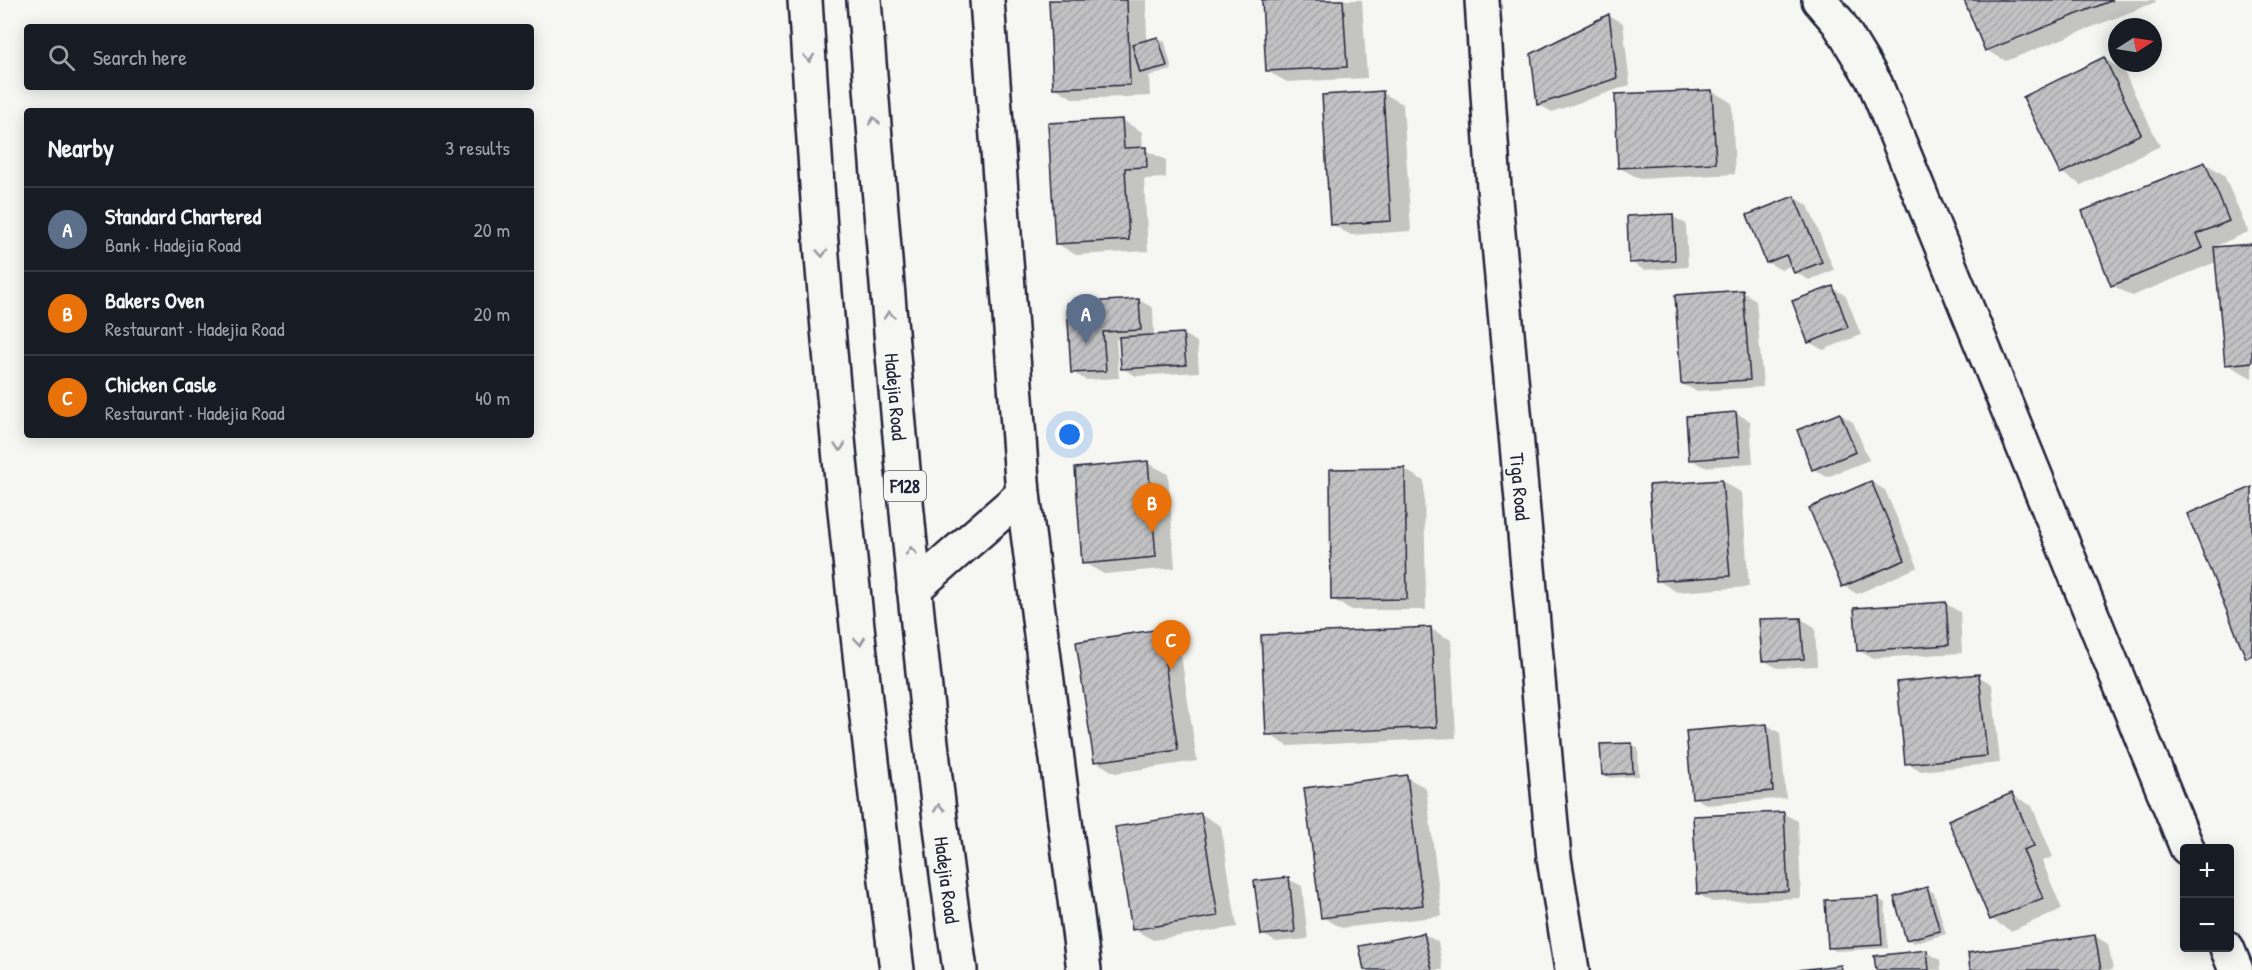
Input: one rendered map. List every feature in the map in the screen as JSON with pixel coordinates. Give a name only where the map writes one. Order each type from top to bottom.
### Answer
[{"type":"main road","points":[[804,0],[823,269],[846,515],[880,837],[897,970]]},
{"type":"main road","name":"Hadejia Road","points":[[864,0],[914,589],[949,894],[960,970]]},
{"type":"main road","points":[[987,0],[1023,494],[1084,970]]},
{"type":"main road","name":"Tiga Road","points":[[1482,0],[1494,188],[1554,858],[1572,970]]},
{"type":"main road","points":[[1819,0],[1838,22],[1875,82],[2185,844]]},
{"type":"main road","points":[[914,589],[1023,494]]},
{"type":"main road","points":[[2229,952],[2236,970]]},
{"type":"building","points":[[1049,0],[1127,0],[1130,85],[1053,88]]},
{"type":"building","points":[[1262,0],[1343,0],[1347,67],[1266,71]]},
{"type":"building","points":[[1964,0],[2113,0],[1985,51]]},
{"type":"building","points":[[1609,14],[1617,78],[1537,105],[1531,54]]},
{"type":"building","points":[[1158,37],[1167,66],[1140,73],[1132,44]]},
{"type":"building","points":[[2104,57],[2108,72],[2111,72],[2141,134],[2060,174],[2023,97]]},
{"type":"building","points":[[1712,90],[1716,163],[1618,168],[1615,94]]},
{"type":"building","points":[[1383,91],[1391,221],[1330,225],[1322,95]]},
{"type":"building","points":[[1122,119],[1124,148],[1146,147],[1147,167],[1125,168],[1129,240],[1055,244],[1048,123]]},
{"type":"building","points":[[2205,162],[2229,221],[2197,234],[2203,248],[2111,286],[2082,211]]},
{"type":"building","points":[[1794,196],[1822,262],[1794,273],[1786,255],[1766,263],[1747,215]]},
{"type":"building","points":[[1673,214],[1675,260],[1629,263],[1627,216]]},
{"type":"building","points":[[2252,244],[2252,362],[2225,365],[2214,247]]},
{"type":"building","points":[[1833,286],[1848,327],[1808,343],[1792,301]]},
{"type":"building","points":[[1743,290],[1750,380],[1681,384],[1675,295]]},
{"type":"building","points":[[1139,299],[1141,330],[1103,332],[1106,371],[1071,373],[1067,303]]},
{"type":"building","points":[[1183,333],[1186,365],[1121,369],[1119,337]]},
{"type":"building","points":[[1736,412],[1740,456],[1689,460],[1686,416]]},
{"type":"building","points":[[1840,413],[1856,452],[1812,470],[1797,430]]},
{"type":"building","points":[[1148,461],[1156,557],[1082,564],[1075,468]]},
{"type":"building","points":[[1405,468],[1407,599],[1331,600],[1330,469]]},
{"type":"building","points":[[1722,480],[1730,576],[1656,581],[1649,485]]},
{"type":"building","points":[[1871,481],[1905,560],[1842,587],[1809,508]]},
{"type":"building","points":[[2252,487],[2252,655],[2246,658],[2187,514]]},
{"type":"building","points":[[1946,602],[1949,645],[1857,651],[1854,608]]},
{"type":"building","points":[[1801,618],[1804,659],[1762,661],[1759,619]]},
{"type":"building","points":[[1431,627],[1437,727],[1266,735],[1261,635]]},
{"type":"building","points":[[1160,629],[1178,750],[1094,762],[1076,642]]},
{"type":"building","points":[[1979,674],[1987,756],[1905,764],[1897,682]]},
{"type":"building","points":[[1767,724],[1773,791],[1692,798],[1686,731]]},
{"type":"building","points":[[1632,743],[1633,773],[1602,775],[1600,744]]},
{"type":"building","points":[[1407,775],[1423,905],[1321,918],[1304,788]]},
{"type":"building","points":[[2012,793],[2034,846],[2023,850],[2043,898],[1990,920],[1948,820]]},
{"type":"building","points":[[1784,812],[1788,891],[1697,894],[1693,816]]},
{"type":"building","points":[[1201,813],[1218,916],[1132,930],[1115,827]]},
{"type":"building","points":[[1289,877],[1295,932],[1261,935],[1254,881]]},
{"type":"building","points":[[1927,887],[1940,931],[1906,940],[1894,897]]},
{"type":"building","points":[[1879,897],[1882,945],[1828,948],[1825,900]]},
{"type":"building","points":[[1424,933],[1432,970],[1364,970],[1359,946]]},
{"type":"building","points":[[2095,935],[2101,970],[1970,970],[1968,953]]},
{"type":"building","points":[[1927,950],[1929,970],[1876,970],[1874,956]]},
{"type":"building","points":[[1841,965],[1842,970],[1798,970]]},
{"type":"place","name":"Standard Chartered","points":[[1086,344]]},
{"type":"place","name":"Bakers Oven","points":[[1152,533]]},
{"type":"place","name":"Chicken Casle","points":[[1171,670]]}]
